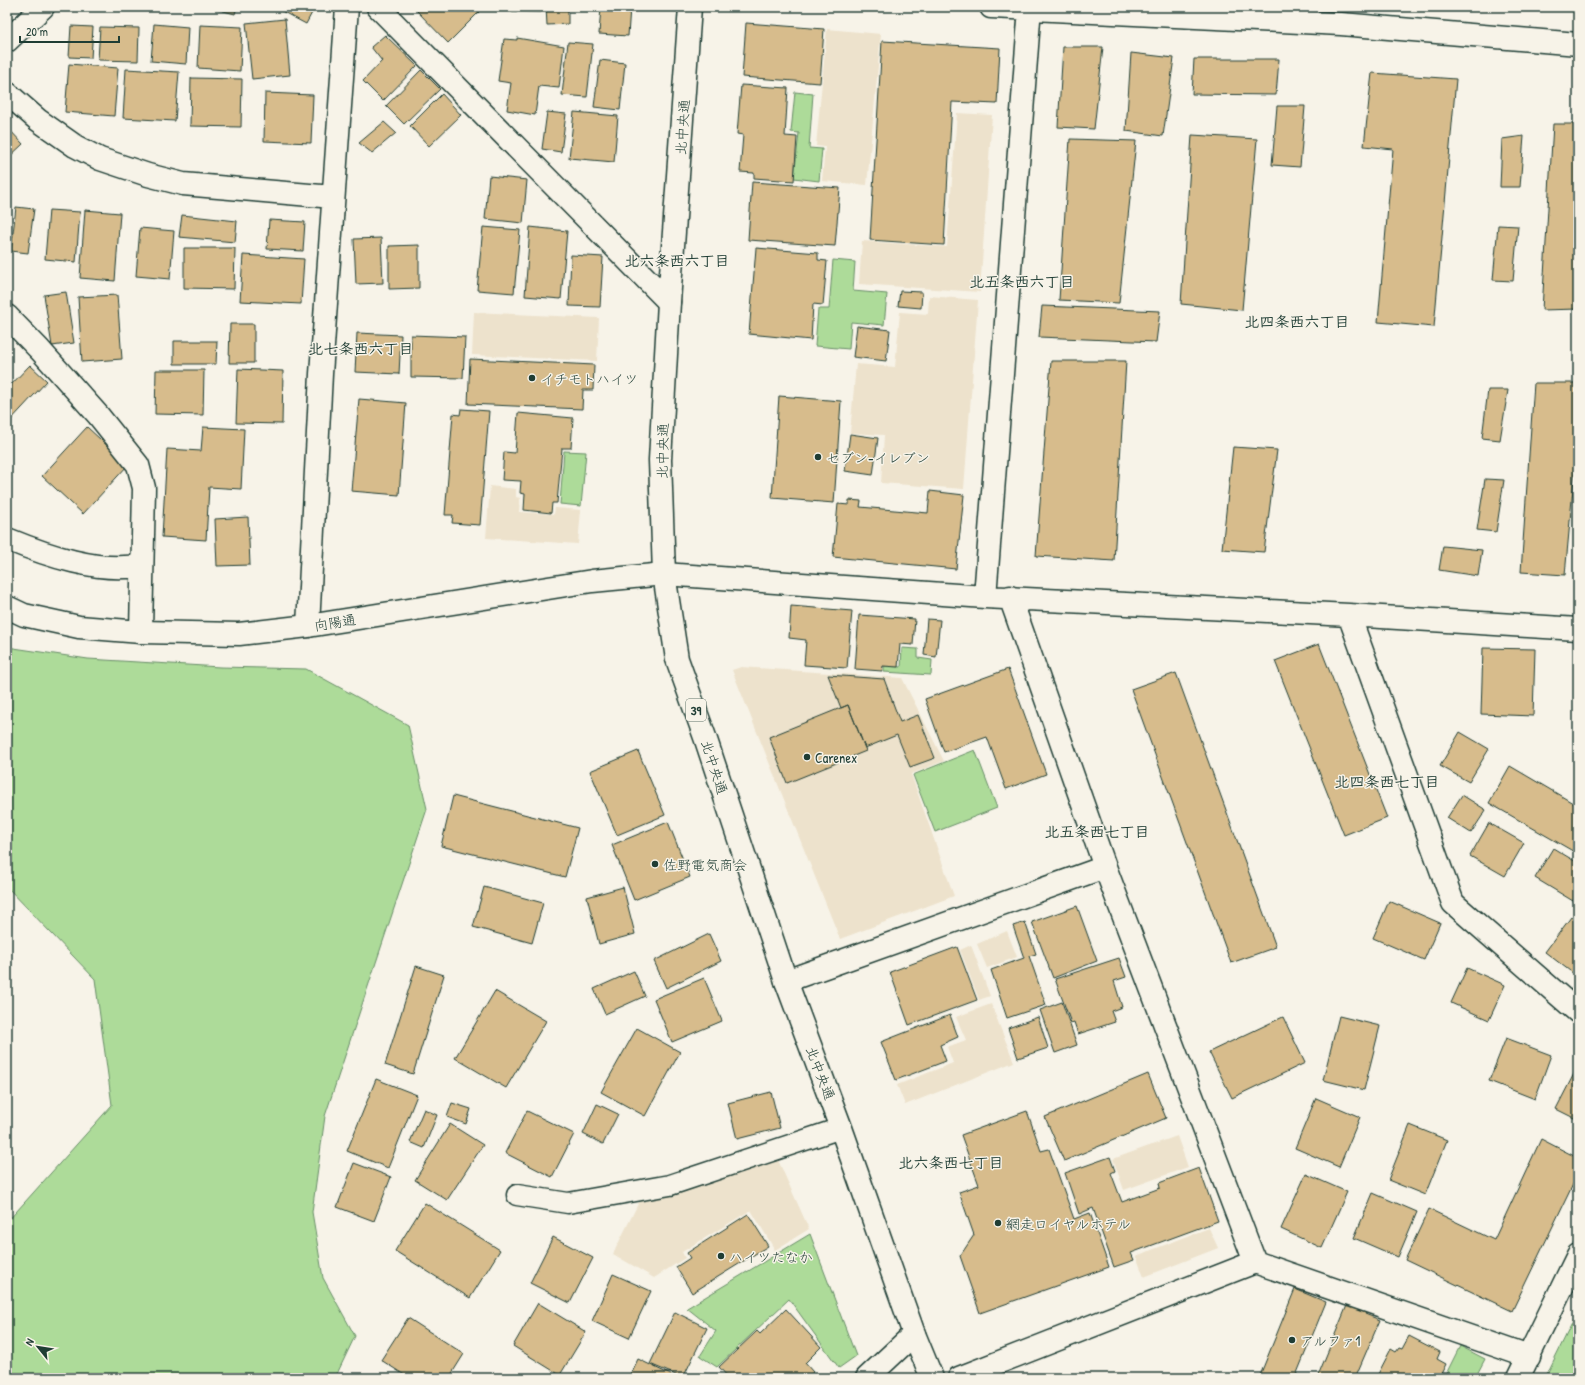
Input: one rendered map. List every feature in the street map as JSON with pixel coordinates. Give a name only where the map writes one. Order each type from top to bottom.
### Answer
[{"type":"main road","points":[[7,41],[43,7]]},
{"type":"main road","points":[[308,626],[321,374],[347,7]]},
{"type":"main road","points":[[378,7],[669,302]]},
{"type":"main road","name":"北中央通","points":[[690,7],[669,302],[660,460],[664,574],[677,659],[706,740],[786,981],[841,1128],[914,1334],[932,1378]]},
{"type":"main road","points":[[991,7],[1341,16],[1578,44]]},
{"type":"main road","points":[[985,597],[1030,8]]},
{"type":"main road","points":[[7,93],[38,120],[75,146],[100,159],[128,169],[183,184],[333,197]]},
{"type":"main road","points":[[7,316],[93,409],[138,464],[144,488],[141,632]]},
{"type":"main road","points":[[7,539],[31,549],[79,564],[129,568],[142,565]]},
{"type":"main road","name":"向陽通","points":[[7,607],[24,615],[79,627],[141,632],[239,634],[308,626],[592,581],[664,574],[985,597],[1349,615],[1578,629]]},
{"type":"main road","points":[[1010,598],[1106,867],[1255,1262]]},
{"type":"main road","points":[[1349,615],[1453,904],[1578,1012]]},
{"type":"main road","points":[[786,981],[1106,867]]},
{"type":"main road","points":[[1518,1378],[1578,1255]]},
{"type":"main road","points":[[959,1378],[1255,1262],[1528,1357]]},
{"type":"main road","points":[[867,1378],[914,1334]]},
{"type":"lane","points":[[517,1195],[568,1203],[670,1185],[841,1128]]},
{"type":"shaded area","points":[[827,29],[881,34],[867,185],[822,181],[825,147],[816,146]]},
{"type":"shaded area","points":[[957,113],[992,115],[980,292],[859,284],[862,241],[947,247]]},
{"type":"shaded area","points":[[929,296],[978,300],[964,489],[881,483],[884,435],[850,433],[856,364],[895,367],[900,312],[928,314]]},
{"type":"shaded area","points":[[474,312],[599,318],[597,361],[472,355]]},
{"type":"shaded area","points":[[490,486],[516,489],[516,497],[520,498],[519,512],[554,514],[555,508],[581,510],[578,544],[486,538]]},
{"type":"shaded area","points":[[741,667],[902,678],[944,761],[911,774],[954,896],[840,939],[732,670]]},
{"type":"shaded area","points":[[1007,931],[1017,957],[987,968],[977,944]]},
{"type":"shaded area","points":[[971,945],[990,996],[979,1000],[960,950]]},
{"type":"shaded area","points":[[991,1004],[1014,1062],[905,1105],[897,1085],[953,1063],[947,1047],[966,1040],[956,1017]]},
{"type":"shaded area","points":[[1177,1136],[1188,1167],[1124,1190],[1113,1159]]},
{"type":"shaded area","points":[[778,1160],[809,1229],[775,1250],[751,1210],[682,1252],[685,1258],[654,1278],[613,1254],[640,1200]]},
{"type":"shaded area","points":[[1209,1228],[1218,1248],[1144,1277],[1136,1256]]},
{"type":"green space","points":[[795,92],[813,94],[809,148],[822,149],[819,181],[794,178],[799,133],[791,132]]},
{"type":"green space","points":[[833,260],[855,262],[853,291],[887,294],[884,325],[851,322],[849,349],[815,346],[818,309],[829,309]]},
{"type":"green space","points":[[564,451],[586,452],[581,506],[560,504]]},
{"type":"green space","points":[[7,647],[88,659],[220,667],[306,669],[408,725],[427,809],[325,1116],[312,1212],[323,1278],[355,1336],[335,1378],[7,1378],[7,1222],[112,1105],[95,979],[7,887]]},
{"type":"green space","points":[[902,648],[918,649],[918,658],[932,660],[931,675],[884,672],[884,666],[901,667]]},
{"type":"green space","points":[[975,750],[997,808],[935,832],[913,775]]},
{"type":"green space","points":[[810,1234],[856,1356],[839,1368],[789,1299],[717,1367],[700,1356],[716,1331],[687,1308]]},
{"type":"green space","points":[[1578,1311],[1578,1378],[1545,1378]]},
{"type":"green space","points":[[1460,1346],[1485,1359],[1475,1378],[1444,1378]]},
{"type":"building","points":[[208,7],[237,7],[235,14]]},
{"type":"building","points":[[274,7],[315,7],[306,24]]},
{"type":"building","points":[[421,7],[484,7],[448,43],[417,11]]},
{"type":"building","points":[[506,7],[541,7],[541,12],[505,11]]},
{"type":"building","points":[[546,7],[568,7],[568,24],[547,25]]},
{"type":"building","points":[[601,7],[630,7],[628,36],[599,34]]},
{"type":"building","points":[[285,19],[290,75],[252,79],[246,23]]},
{"type":"building","points":[[746,23],[824,29],[820,83],[742,77]]},
{"type":"building","points":[[154,24],[188,27],[186,64],[151,61]]},
{"type":"building","points":[[200,25],[242,27],[240,71],[198,68]]},
{"type":"building","points":[[71,26],[93,27],[91,58],[69,57]]},
{"type":"building","points":[[100,27],[139,28],[138,61],[98,60]]},
{"type":"building","points":[[385,35],[417,66],[383,101],[363,81],[382,61],[371,47]]},
{"type":"building","points":[[517,38],[564,46],[559,88],[539,86],[535,115],[507,110],[511,83],[498,81],[504,39],[517,40]]},
{"type":"building","points":[[882,41],[1000,48],[997,104],[952,102],[944,245],[870,240]]},
{"type":"building","points":[[568,42],[593,44],[587,97],[562,95]]},
{"type":"building","points":[[1063,47],[1103,47],[1094,129],[1058,127]]},
{"type":"building","points":[[1131,53],[1174,58],[1163,136],[1126,131]]},
{"type":"building","points":[[1194,59],[1279,59],[1276,95],[1192,94]]},
{"type":"building","points":[[600,60],[625,63],[620,110],[594,107]]},
{"type":"building","points":[[69,64],[118,68],[114,116],[65,112]]},
{"type":"building","points":[[126,69],[179,72],[175,121],[123,118]]},
{"type":"building","points":[[421,70],[440,89],[404,124],[386,106]]},
{"type":"building","points":[[1372,73],[1456,79],[1434,327],[1378,322],[1393,149],[1364,146]]},
{"type":"building","points":[[191,78],[242,79],[241,127],[190,126]]},
{"type":"building","points":[[741,85],[788,88],[785,136],[797,137],[794,181],[754,178],[754,173],[740,172],[743,135],[737,134]]},
{"type":"building","points":[[265,93],[313,95],[311,143],[264,141]]},
{"type":"building","points":[[442,94],[461,115],[429,146],[410,126]]},
{"type":"building","points":[[1277,106],[1305,106],[1300,167],[1272,165]]},
{"type":"building","points":[[547,112],[566,114],[561,152],[542,149]]},
{"type":"building","points":[[574,112],[618,116],[614,162],[569,158]]},
{"type":"building","points":[[384,122],[396,133],[372,153],[359,143]]},
{"type":"building","points":[[1553,124],[1578,124],[1578,309],[1542,310]]},
{"type":"building","points":[[7,127],[23,144],[7,159]]},
{"type":"building","points":[[1192,135],[1257,139],[1242,310],[1181,304]]},
{"type":"building","points":[[1524,136],[1520,187],[1500,187],[1502,139]]},
{"type":"building","points":[[1070,139],[1136,141],[1119,303],[1059,300]]},
{"type":"building","points":[[489,176],[527,180],[523,223],[485,219]]},
{"type":"building","points":[[752,182],[840,188],[835,246],[748,240]]},
{"type":"building","points":[[16,207],[34,209],[28,253],[11,251]]},
{"type":"building","points":[[49,210],[80,212],[76,262],[45,259]]},
{"type":"building","points":[[85,210],[120,213],[115,281],[80,278]]},
{"type":"building","points":[[182,215],[237,221],[235,242],[179,237]]},
{"type":"building","points":[[269,220],[305,222],[303,251],[267,249]]},
{"type":"building","points":[[1498,225],[1518,226],[1513,281],[1493,280]]},
{"type":"building","points":[[483,227],[520,230],[514,293],[477,290]]},
{"type":"building","points":[[530,227],[567,231],[561,299],[525,296]]},
{"type":"building","points":[[140,228],[174,231],[170,279],[136,276]]},
{"type":"building","points":[[381,238],[383,283],[356,284],[354,239]]},
{"type":"building","points":[[419,245],[419,288],[389,289],[389,246]]},
{"type":"building","points":[[184,248],[235,248],[234,289],[184,288]]},
{"type":"building","points":[[756,248],[818,253],[818,260],[827,261],[823,305],[813,304],[811,340],[749,334]]},
{"type":"building","points":[[243,255],[304,259],[301,304],[240,301]]},
{"type":"building","points":[[571,255],[603,257],[600,307],[569,306]]},
{"type":"building","points":[[900,291],[922,292],[921,308],[898,306]]},
{"type":"building","points":[[66,292],[74,343],[52,346],[44,295]]},
{"type":"building","points":[[117,295],[122,359],[82,362],[78,297]]},
{"type":"building","points":[[1042,306],[1160,311],[1156,342],[1039,337]]},
{"type":"building","points":[[230,324],[254,324],[254,363],[229,363]]},
{"type":"building","points":[[857,326],[890,330],[886,361],[853,357]]},
{"type":"building","points":[[357,333],[401,335],[399,374],[355,372]]},
{"type":"building","points":[[411,335],[465,337],[463,378],[411,377]]},
{"type":"building","points":[[174,341],[217,341],[216,364],[174,364]]},
{"type":"building","name":"イチモトハイツ","points":[[470,359],[594,365],[593,390],[583,390],[582,409],[468,404]]},
{"type":"building","points":[[1051,361],[1126,361],[1114,561],[1036,556]]},
{"type":"building","points":[[30,365],[47,381],[8,423],[7,389]]},
{"type":"building","points":[[238,369],[283,371],[282,424],[236,423]]},
{"type":"building","points":[[156,370],[204,370],[203,415],[155,414]]},
{"type":"building","points":[[1534,383],[1578,383],[1578,434],[1565,575],[1521,572]]},
{"type":"building","points":[[1488,390],[1508,390],[1500,440],[1482,438]]},
{"type":"building","points":[[779,396],[841,401],[834,503],[772,498]]},
{"type":"building","points":[[359,399],[406,403],[399,495],[351,491]]},
{"type":"building","points":[[461,409],[489,411],[480,525],[452,523],[453,515],[445,515],[453,414],[460,415]]},
{"type":"building","points":[[518,413],[573,418],[571,448],[562,448],[557,503],[552,503],[551,513],[524,510],[525,494],[520,493],[521,481],[502,480],[504,452],[515,453]]},
{"type":"building","points":[[87,427],[128,465],[83,514],[42,476]]},
{"type":"building","points":[[203,427],[244,429],[241,489],[209,487],[206,540],[162,537],[167,449],[201,451]]},
{"type":"building","points":[[850,434],[878,438],[873,475],[845,471]]},
{"type":"building","points":[[1233,447],[1277,450],[1264,552],[1222,549]]},
{"type":"building","points":[[1485,479],[1504,480],[1496,532],[1477,530]]},
{"type":"building","points":[[930,491],[964,495],[956,569],[833,557],[838,504],[849,505],[849,500],[861,501],[860,507],[928,513]]},
{"type":"building","points":[[248,517],[250,565],[217,566],[215,519]]},
{"type":"building","points":[[1443,546],[1482,550],[1478,576],[1439,570]]},
{"type":"building","points":[[791,606],[852,611],[847,668],[804,665],[806,640],[789,638]]},
{"type":"building","points":[[859,615],[915,619],[913,645],[900,644],[898,667],[883,666],[882,671],[855,669]]},
{"type":"building","points":[[927,619],[940,620],[936,657],[924,655]]},
{"type":"building","points":[[1319,644],[1387,818],[1344,835],[1275,661]]},
{"type":"building","points":[[1483,648],[1535,649],[1533,716],[1481,714]]},
{"type":"building","points":[[1008,669],[1046,774],[1006,789],[987,737],[944,752],[925,699]]},
{"type":"building","points":[[1176,673],[1276,947],[1231,963],[1131,689]]},
{"type":"building","points":[[828,675],[884,679],[900,722],[918,715],[935,758],[910,767],[897,735],[865,748],[848,705],[841,708]]},
{"type":"building","points":[[848,705],[866,751],[787,783],[769,737]]},
{"type":"building","points":[[1460,732],[1489,749],[1469,782],[1440,766]]},
{"type":"building","points":[[638,751],[665,815],[617,835],[590,771]]},
{"type":"building","points":[[1510,766],[1578,806],[1578,854],[1489,803]]},
{"type":"building","points":[[1462,795],[1486,810],[1471,833],[1447,818]]},
{"type":"building","points":[[453,796],[578,828],[565,877],[441,846]]},
{"type":"building","points":[[668,822],[690,877],[634,900],[612,845]]},
{"type":"building","points":[[1489,823],[1524,843],[1505,876],[1470,856]]},
{"type":"building","points":[[1553,848],[1578,863],[1578,893],[1573,901],[1535,878]]},
{"type":"building","points":[[484,887],[543,903],[532,943],[473,927]]},
{"type":"building","points":[[623,887],[635,934],[599,944],[587,897]]},
{"type":"building","points":[[1389,901],[1440,923],[1424,960],[1373,938]]},
{"type":"building","points":[[1077,906],[1097,961],[1053,978],[1032,922]]},
{"type":"building","points":[[1571,917],[1578,923],[1578,969],[1574,974],[1545,952]]},
{"type":"building","points":[[1025,922],[1036,954],[1029,956],[1046,1005],[1007,1018],[991,970],[1024,958],[1013,926]]},
{"type":"building","points":[[709,934],[721,961],[666,988],[654,961]]},
{"type":"building","points":[[957,947],[977,1000],[909,1025],[890,972]]},
{"type":"building","points":[[1119,958],[1126,977],[1114,981],[1122,1007],[1111,1011],[1115,1022],[1078,1034],[1074,1022],[1071,1023],[1055,979]]},
{"type":"building","points":[[416,966],[444,975],[413,1074],[385,1065]]},
{"type":"building","points":[[1467,968],[1505,985],[1489,1020],[1451,1003]]},
{"type":"building","points":[[634,971],[645,996],[605,1014],[594,989]]},
{"type":"building","points":[[704,978],[722,1021],[672,1042],[654,999]]},
{"type":"building","points":[[1578,980],[1578,998],[1570,991]]},
{"type":"building","points":[[495,991],[546,1021],[506,1088],[455,1058]]},
{"type":"building","points":[[1062,1002],[1077,1045],[1055,1053],[1040,1010]]},
{"type":"building","points":[[950,1015],[958,1037],[940,1045],[946,1061],[896,1080],[881,1042]]},
{"type":"building","points":[[1339,1016],[1380,1026],[1364,1090],[1323,1080]]},
{"type":"building","points":[[1038,1017],[1048,1048],[1018,1058],[1008,1028]]},
{"type":"building","points":[[1283,1017],[1305,1063],[1232,1098],[1209,1052]]},
{"type":"building","points":[[637,1028],[680,1052],[645,1116],[601,1092]]},
{"type":"building","points":[[1506,1038],[1551,1055],[1535,1099],[1489,1081]]},
{"type":"building","points":[[1578,1066],[1578,1120],[1556,1109]]},
{"type":"building","points":[[1148,1074],[1166,1118],[1064,1161],[1045,1117]]},
{"type":"building","points":[[376,1079],[417,1095],[388,1168],[347,1151]]},
{"type":"building","points":[[771,1092],[780,1128],[737,1139],[728,1103]]},
{"type":"building","points":[[1316,1098],[1360,1117],[1339,1167],[1295,1148]]},
{"type":"building","points":[[452,1103],[471,1109],[466,1124],[447,1117]]},
{"type":"building","points":[[597,1104],[618,1114],[603,1144],[583,1134]]},
{"type":"building","points":[[424,1109],[437,1115],[424,1148],[410,1142]]},
{"type":"building","points":[[527,1111],[574,1134],[552,1177],[505,1153]]},
{"type":"building","points":[[1027,1111],[1041,1151],[1049,1149],[1074,1219],[1090,1213],[1109,1267],[980,1313],[960,1256],[974,1235],[959,1192],[979,1185],[961,1135]]},
{"type":"building","points":[[450,1124],[483,1145],[447,1200],[415,1180]]},
{"type":"building","points":[[1410,1125],[1447,1140],[1425,1195],[1388,1180]]},
{"type":"building","points":[[1541,1139],[1578,1158],[1578,1174],[1512,1311],[1405,1260],[1429,1209],[1494,1240]]},
{"type":"building","points":[[1110,1157],[1115,1171],[1111,1173],[1122,1202],[1160,1188],[1159,1183],[1199,1168],[1218,1221],[1131,1253],[1134,1260],[1114,1267],[1093,1208],[1079,1214],[1065,1173]]},
{"type":"building","points":[[354,1163],[391,1177],[374,1221],[337,1207]]},
{"type":"building","points":[[1306,1174],[1347,1192],[1322,1248],[1281,1229]]},
{"type":"building","points":[[1373,1193],[1417,1212],[1398,1257],[1354,1238]]},
{"type":"building","points":[[425,1203],[500,1250],[470,1298],[395,1251]]},
{"type":"building","name":"ハイツたなか","points":[[748,1214],[768,1246],[692,1293],[676,1267],[690,1258],[687,1253]]},
{"type":"building","points":[[553,1237],[593,1258],[570,1303],[530,1283]]},
{"type":"building","points":[[613,1274],[651,1291],[629,1338],[592,1321]]},
{"type":"building","name":"アルファ1","points":[[1295,1289],[1326,1302],[1295,1378],[1259,1378]]},
{"type":"building","points":[[538,1303],[586,1332],[560,1375],[513,1346]]},
{"type":"building","points":[[1348,1303],[1367,1311],[1365,1314],[1380,1320],[1355,1378],[1317,1378]]},
{"type":"building","points":[[786,1309],[821,1347],[805,1363],[813,1372],[807,1378],[729,1378],[719,1367],[757,1331],[760,1334]]},
{"type":"building","points":[[675,1312],[707,1328],[683,1378],[650,1364]]},
{"type":"building","points":[[408,1318],[464,1354],[449,1378],[409,1378],[381,1360]]},
{"type":"building","points":[[1409,1336],[1440,1352],[1437,1359],[1446,1364],[1439,1378],[1376,1378],[1391,1349],[1396,1352],[1399,1348],[1402,1349]]},
{"type":"building","points":[[638,1359],[677,1378],[629,1378]]},
{"type":"place","name":"イチモトハイツ","points":[[532,378]]},
{"type":"place","name":"セブン-イレブン","points":[[818,457]]},
{"type":"place","name":"Carenex","points":[[807,757]]},
{"type":"place","name":"佐野電気商会","points":[[655,864]]},
{"type":"place","name":"網走ロイヤルホテル","points":[[998,1223]]},
{"type":"place","name":"ハイツたなか","points":[[721,1256]]},
{"type":"place","name":"アルファ1","points":[[1292,1340]]},
{"type":"district","name":"北六条西六丁目","points":[[677,260]]},
{"type":"district","name":"北五条西六丁目","points":[[1022,281]]},
{"type":"district","name":"北四条西六丁目","points":[[1297,321]]},
{"type":"district","name":"北七条西六丁目","points":[[361,348]]},
{"type":"district","name":"北四条西七丁目","points":[[1387,781]]},
{"type":"district","name":"北五条西七丁目","points":[[1097,831]]},
{"type":"district","name":"北六条西七丁目","points":[[951,1162]]}]
